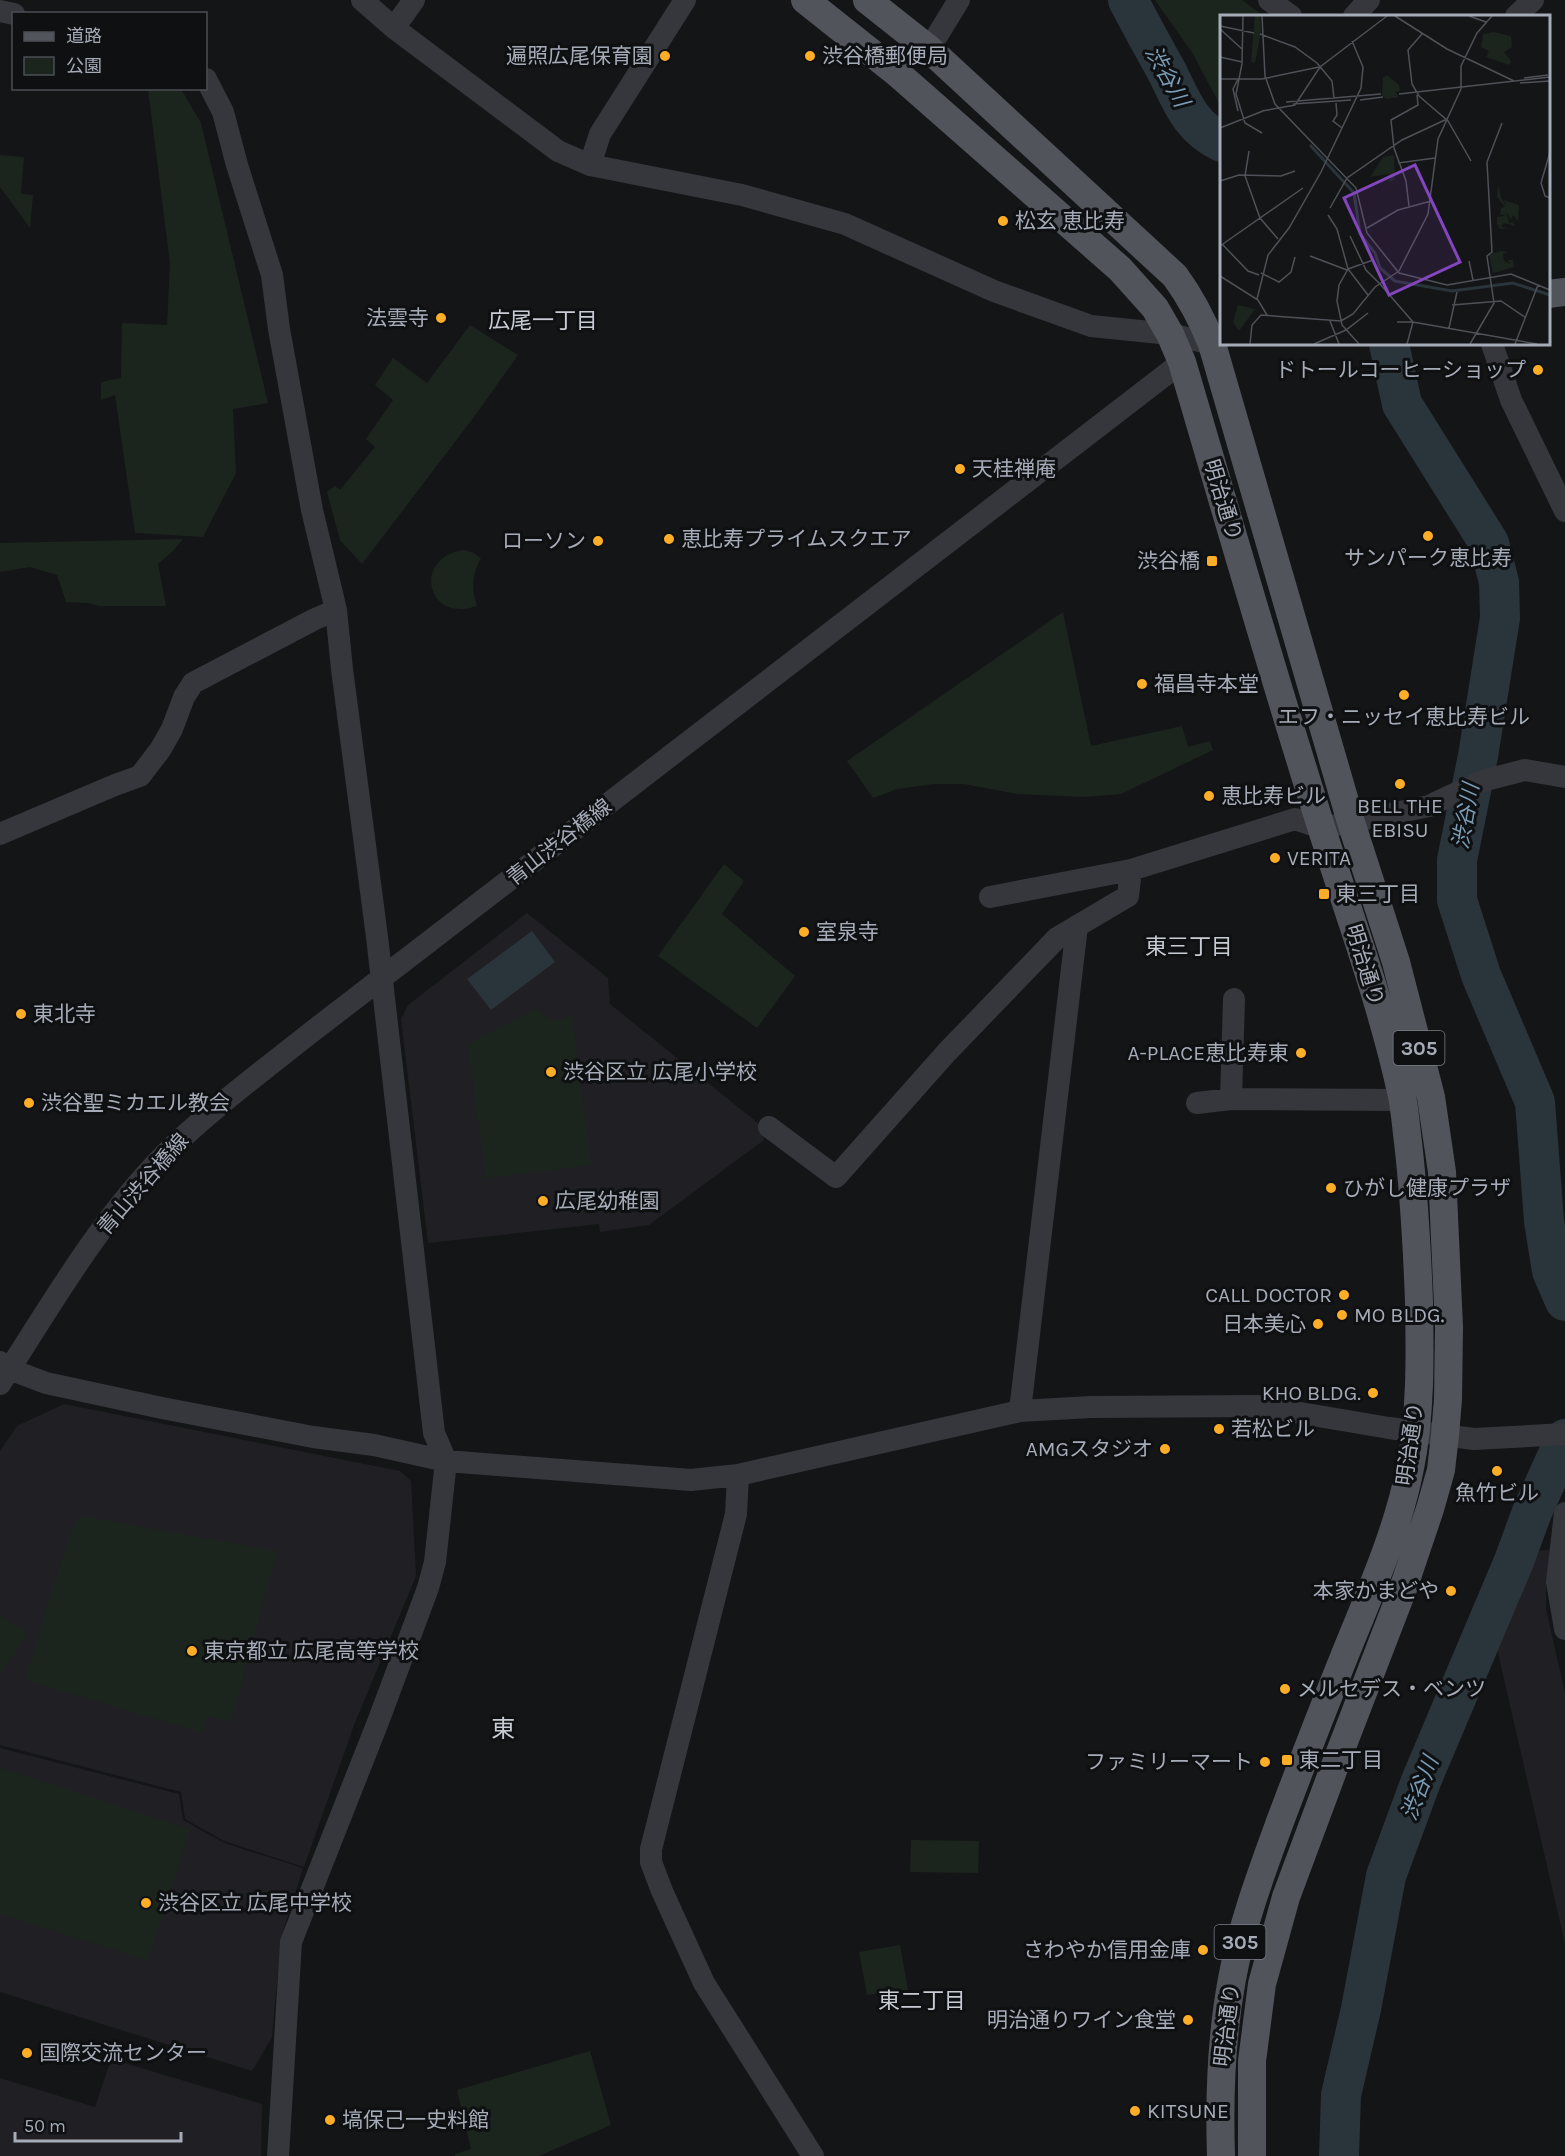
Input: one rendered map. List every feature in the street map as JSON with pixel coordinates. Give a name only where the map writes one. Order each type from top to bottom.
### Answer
[{"type":"main road","name":"明治通り","points":[[805,0],[897,73],[1120,268],[1155,308],[1170,334],[1182,362],[1322,828],[1368,970],[1403,1100],[1418,1252],[1420,1327],[1411,1465],[1390,1540],[1257,1883],[1239,1946],[1223,2041],[1220,2083],[1221,2156]]},
{"type":"main road","name":"明治通り","points":[[867,0],[929,49],[1175,276],[1218,338],[1351,822],[1396,962],[1431,1097],[1442,1172],[1447,1249],[1448,1399],[1441,1470],[1418,1548],[1277,1926],[1257,2013],[1252,2061],[1252,2156]]},
{"type":"main road","points":[[1550,294],[1565,292]]},
{"type":"main road","points":[[1182,362],[1218,338]]},
{"type":"street","points":[[362,0],[394,28],[558,151],[590,165],[742,195],[845,224],[994,291],[1091,326],[1218,338]]},
{"type":"street","points":[[394,28],[414,0]]},
{"type":"street","points":[[590,165],[600,134],[685,0]]},
{"type":"street","points":[[929,49],[959,0]]},
{"type":"street","points":[[1269,0],[1290,15]]},
{"type":"street","points":[[1355,15],[1369,0]]},
{"type":"street","points":[[1517,15],[1533,0]]},
{"type":"street","points":[[207,82],[223,112],[237,165],[272,275],[279,329],[312,510],[336,610],[434,1433],[446,1461],[439,1538],[428,1588],[291,1942],[278,2156]]},
{"type":"street","points":[[1492,345],[1510,400],[1565,512]]},
{"type":"street","name":"青山渋谷橋線","points":[[3,1372],[99,1233],[130,1193],[164,1155],[208,1115],[1182,362]]},
{"type":"street","points":[[0,834],[115,784],[140,776],[164,743],[184,697],[194,683],[336,610]]},
{"type":"street","points":[[990,897],[1131,870],[1295,819],[1322,828],[1429,806],[1482,781],[1525,770],[1565,777]]},
{"type":"street","points":[[769,1127],[836,1177],[947,1052],[1057,938],[1128,896],[1131,870]]},
{"type":"street","points":[[1020,1411],[1077,927]]},
{"type":"street","points":[[1231,1099],[1234,999]]},
{"type":"street","points":[[1197,1103],[1231,1099],[1403,1100]]},
{"type":"street","points":[[3,1372],[150,1406],[313,1437],[374,1445],[446,1461],[691,1480],[738,1475],[1020,1411],[1139,1406],[1259,1406],[1474,1439],[1561,1435]]},
{"type":"street","points":[[738,1475],[736,1514],[651,1849],[651,1862],[665,1899],[704,1983],[813,2156]]},
{"type":"street","points":[[1565,1513],[1557,1582],[1565,1629]]},
{"type":"shaded area","name":"渋谷区立 広尾小学校","points":[[527,913],[608,978],[610,1004],[759,1124],[764,1140],[649,1225],[600,1232],[599,1224],[428,1243],[401,1019],[408,1005]]},
{"type":"shaded area","points":[[532,931],[555,962],[491,1010],[467,979]]},
{"type":"shaded area","name":"東京都立 広尾高等学校","points":[[64,1404],[400,1471],[411,1481],[416,1576],[354,1725],[304,1867],[224,1841],[185,1819],[181,1792],[0,1745],[0,1451],[17,1426]]},
{"type":"shaded area","points":[[1550,1550],[1546,1609],[1565,1693],[1565,1944],[1495,1640],[1533,1551]]},
{"type":"shaded area","name":"渋谷区立 広尾中学校","points":[[0,1748],[179,1794],[183,1820],[224,1843],[303,1868],[281,1938],[272,2037],[252,2071],[0,1992]]},
{"type":"shaded area","points":[[111,2059],[262,2104],[261,2156],[0,2156],[0,2078],[95,2107]]},
{"type":"green space","points":[[1155,0],[1242,0],[1263,15],[1220,15],[1220,105],[1193,54]]},
{"type":"green space","points":[[148,90],[182,90],[201,123],[268,403],[233,409],[236,473],[203,537],[135,533],[115,395],[101,400],[101,382],[121,378],[122,323],[167,325],[170,263]]},
{"type":"green space","points":[[0,155],[24,157],[21,194],[33,195],[30,228],[0,187]]},
{"type":"green space","points":[[470,325],[518,355],[477,413],[362,564],[340,540],[327,492],[335,486],[340,490],[375,447],[366,439],[393,400],[375,385],[393,358],[427,383]]},
{"type":"green space","points":[[183,539],[158,564],[166,606],[99,606],[66,602],[57,575],[30,567],[0,572],[0,543]]},
{"type":"green space","points":[[464,550],[481,558],[473,581],[477,606],[460,609],[446,606],[437,598],[432,587],[432,576],[437,564],[448,555]]},
{"type":"green space","points":[[1063,612],[1091,746],[1182,726],[1188,747],[1210,741],[1213,750],[1121,794],[1085,797],[1017,794],[964,784],[934,784],[897,789],[873,798],[847,761]]},
{"type":"green space","points":[[724,864],[744,881],[722,914],[795,976],[757,1028],[658,956]]},
{"type":"green space","points":[[537,1008],[553,1022],[572,1016],[591,1165],[486,1178],[468,1044]]},
{"type":"green space","points":[[81,1516],[277,1551],[231,1722],[208,1716],[203,1733],[25,1680],[70,1533]]},
{"type":"green space","points":[[0,1615],[28,1633],[0,1674]]},
{"type":"green space","points":[[0,1768],[190,1829],[148,1961],[0,1913]]},
{"type":"green space","points":[[911,1840],[979,1841],[978,1873],[910,1872]]},
{"type":"green space","points":[[900,1945],[908,1990],[867,1995],[859,1952]]},
{"type":"green space","points":[[590,2051],[611,2125],[539,2156],[455,2156],[455,2154],[471,2149],[457,2090]]},
{"type":"waterway","name":"渋谷川","points":[[1128,0],[1187,111],[1201,128],[1220,141]]},
{"type":"waterway","name":"渋谷川","points":[[1389,345],[1402,404],[1489,543],[1499,582],[1500,618],[1478,756],[1457,860],[1457,900],[1481,975],[1535,1102],[1544,1221],[1552,1271],[1565,1301]]},
{"type":"waterway","name":"渋谷川","points":[[1339,2156],[1341,2095],[1361,2009],[1386,1876],[1421,1781],[1514,1561],[1532,1512],[1565,1439]]},
{"type":"place","name":"遍照広尾保育園","points":[[665,56]]},
{"type":"place","name":"渋谷橋郵便局","points":[[810,56]]},
{"type":"place","name":"松玄 恵比寿","points":[[1003,221]]},
{"type":"place","name":"法雲寺","points":[[441,318]]},
{"type":"place","name":"ドトールコーヒーショップ","points":[[1538,370]]},
{"type":"place","name":"天桂禅庵","points":[[960,469]]},
{"type":"place","name":"サンパーク恵比寿","points":[[1428,536]]},
{"type":"place","name":"恵比寿プライムスクエア","points":[[669,539]]},
{"type":"place","name":"ローソン","points":[[598,541]]},
{"type":"place","name":"渋谷橋","points":[[1212,561]]},
{"type":"place","name":"福昌寺本堂","points":[[1142,684]]},
{"type":"place","name":"エフ・ニッセイ恵比寿ビル","points":[[1404,695]]},
{"type":"place","name":"BELL THE EBISU","points":[[1400,784]]},
{"type":"place","name":"恵比寿ビル","points":[[1209,796]]},
{"type":"place","name":"VERITA","points":[[1275,858]]},
{"type":"place","name":"東三丁目","points":[[1324,894]]},
{"type":"place","name":"室泉寺","points":[[804,932]]},
{"type":"place","name":"東北寺","points":[[21,1014]]},
{"type":"place","name":"A-PLACE恵比寿東","points":[[1301,1053]]},
{"type":"place","name":"渋谷区立 広尾小学校","points":[[551,1072]]},
{"type":"place","name":"渋谷聖ミカエル教会","points":[[29,1103]]},
{"type":"place","name":"ひがし健康プラザ","points":[[1331,1188]]},
{"type":"place","name":"広尾幼稚園","points":[[543,1201]]},
{"type":"place","name":"CALL DOCTOR","points":[[1344,1295]]},
{"type":"place","name":"MO BLDG.","points":[[1342,1315]]},
{"type":"place","name":"日本美心","points":[[1318,1324]]},
{"type":"place","name":"KHO BLDG.","points":[[1373,1393]]},
{"type":"place","name":"若松ビル","points":[[1219,1429]]},
{"type":"place","name":"AMGスタジオ","points":[[1165,1449]]},
{"type":"place","name":"魚竹ビル","points":[[1497,1471]]},
{"type":"place","name":"本家かまどや","points":[[1451,1591]]},
{"type":"place","name":"東京都立 広尾高等学校","points":[[192,1651]]},
{"type":"place","name":"メルセデス・ベンツ","points":[[1285,1689]]},
{"type":"place","name":"東二丁目","points":[[1287,1760]]},
{"type":"place","name":"ファミリーマート","points":[[1265,1762]]},
{"type":"place","name":"渋谷区立 広尾中学校","points":[[146,1903]]},
{"type":"place","name":"さわやか信用金庫","points":[[1203,1950]]},
{"type":"place","name":"明治通りワイン食堂","points":[[1188,2020]]},
{"type":"place","name":"国際交流センター","points":[[27,2053]]},
{"type":"place","name":"KITSUNE","points":[[1135,2111]]},
{"type":"place","name":"塙保己一史料館","points":[[330,2120]]},
{"type":"district","name":"広尾一丁目","points":[[543,320]]},
{"type":"district","name":"東三丁目","points":[[1189,946]]},
{"type":"district","name":"東","points":[[503,1729]]},
{"type":"district","name":"東二丁目","points":[[922,2000]]}]
